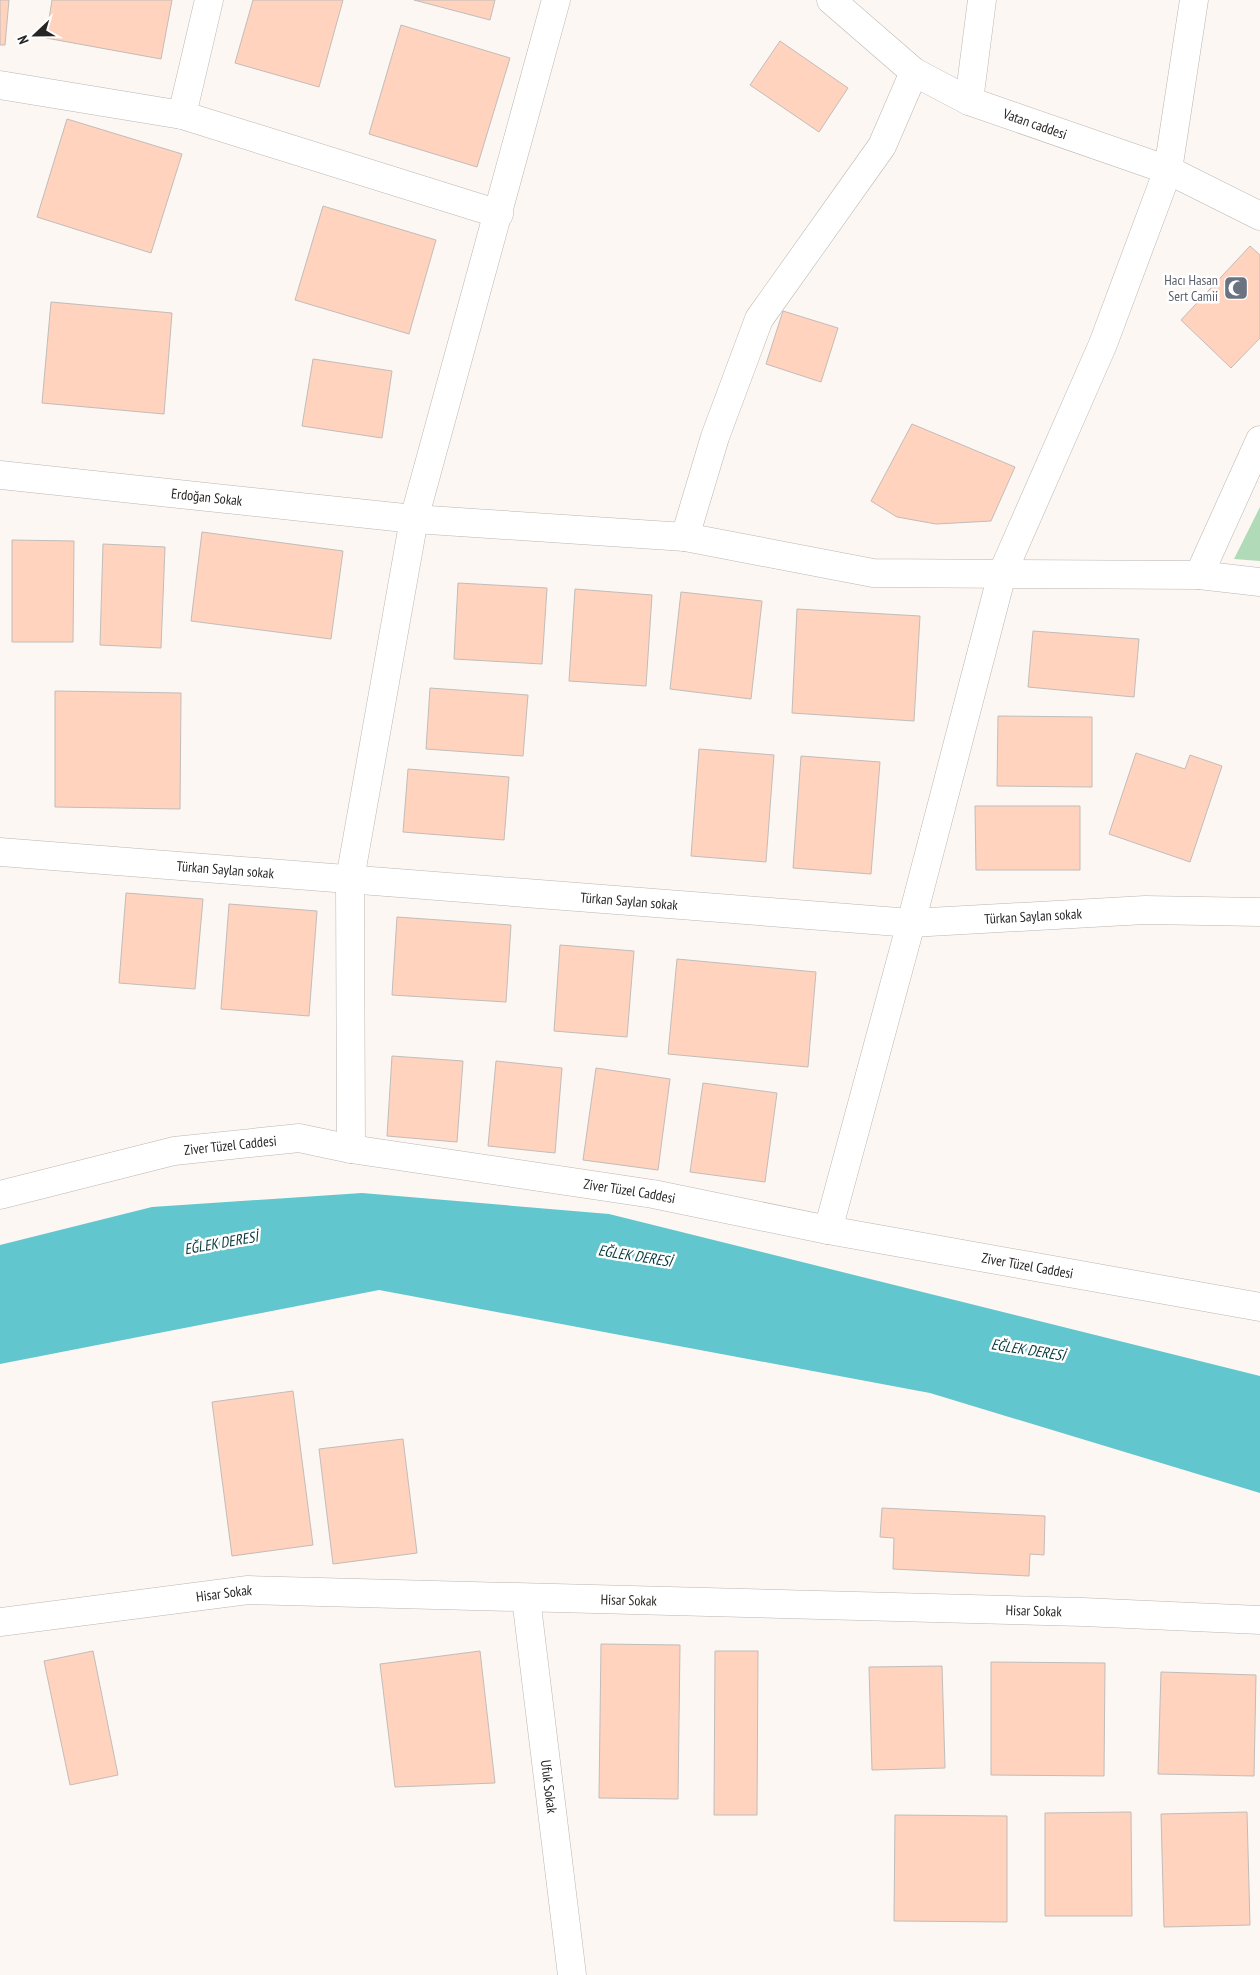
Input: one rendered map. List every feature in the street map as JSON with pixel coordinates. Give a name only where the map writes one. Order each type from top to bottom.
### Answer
[{"type":"street","points":[[182,115],[209,0]]},
{"type":"street","points":[[351,1149],[350,879],[414,519],[556,0]]},
{"type":"street","name":"Vatan caddesi","points":[[831,0],[914,72],[969,101],[1168,170],[1260,216]]},
{"type":"street","points":[[969,101],[982,0]]},
{"type":"street","points":[[828,1230],[911,923],[1002,574],[1103,344],[1168,170],[1194,0]]},
{"type":"street","points":[[685,537],[715,437],[759,319],[882,146],[914,72]]},
{"type":"street","points":[[0,85],[182,115],[499,214]]},
{"type":"street","points":[[1199,575],[1260,440]]},
{"type":"street","name":"Erdoğan Sokak","points":[[0,475],[414,519],[685,537],[873,573],[1199,575],[1260,582]]},
{"type":"street","name":"Türkan Saylan sokak","points":[[0,852],[911,923],[1145,910],[1260,912]]},
{"type":"street","name":"Ziver Tüzel Caddesi","points":[[0,1195],[174,1152],[299,1138],[351,1149],[653,1194],[828,1230],[1260,1307]]},
{"type":"street","name":"Hisar Sokak","points":[[0,1622],[248,1590],[1083,1612],[1260,1620]]},
{"type":"street","name":"Ufuk Sokak","points":[[526,1598],[572,1975]]},
{"type":"green space","points":[[1260,507],[1260,561],[1234,559]]},
{"type":"water","name":"EĞLEK DERESİ","points":[[362,1193],[609,1214],[1260,1376],[1260,1493],[930,1393],[379,1290],[0,1364],[0,1245],[152,1207]]},
{"type":"building","points":[[0,0],[9,0],[5,45],[0,45]]},
{"type":"building","points":[[52,0],[172,0],[161,59],[46,38]]},
{"type":"building","points":[[253,0],[343,0],[319,87],[235,63]]},
{"type":"building","points":[[414,0],[495,0],[490,20]]},
{"type":"building","points":[[401,25],[510,58],[477,167],[369,134]]},
{"type":"building","points":[[780,41],[848,88],[819,132],[750,85]]},
{"type":"building","points":[[67,119],[182,154],[151,253],[37,217]]},
{"type":"building","points":[[323,206],[436,240],[409,334],[295,300]]},
{"type":"building","name":"Hacı Hasan Sert Camii","points":[[1250,246],[1260,255],[1260,338],[1231,368],[1181,320]]},
{"type":"building","points":[[51,302],[172,313],[164,414],[42,403]]},
{"type":"building","points":[[783,311],[838,328],[821,382],[766,364]]},
{"type":"building","points":[[313,359],[392,371],[382,438],[302,426]]},
{"type":"building","points":[[912,424],[1015,467],[991,521],[936,524],[897,517],[871,501]]},
{"type":"building","points":[[202,532],[343,551],[331,639],[191,621]]},
{"type":"building","points":[[12,540],[74,541],[73,642],[12,642]]},
{"type":"building","points":[[103,544],[165,547],[161,648],[100,645]]},
{"type":"building","points":[[458,583],[547,588],[542,664],[454,659]]},
{"type":"building","points":[[575,589],[652,595],[646,686],[569,681]]},
{"type":"building","points":[[681,592],[762,601],[751,699],[670,689]]},
{"type":"building","points":[[797,609],[920,616],[914,721],[792,713]]},
{"type":"building","points":[[1033,631],[1139,639],[1134,697],[1028,687]]},
{"type":"building","points":[[430,688],[528,695],[523,756],[426,749]]},
{"type":"building","points":[[55,691],[181,693],[180,809],[55,807]]},
{"type":"building","points":[[998,716],[1092,717],[1092,787],[997,786]]},
{"type":"building","points":[[699,749],[774,755],[766,862],[691,856]]},
{"type":"building","points":[[1136,753],[1185,769],[1190,755],[1222,766],[1190,862],[1109,834]]},
{"type":"building","points":[[801,756],[880,762],[871,874],[793,868]]},
{"type":"building","points":[[408,769],[509,777],[504,840],[403,832]]},
{"type":"building","points":[[975,806],[1080,806],[1080,870],[976,870]]},
{"type":"building","points":[[126,893],[203,899],[195,989],[119,983]]},
{"type":"building","points":[[229,904],[317,911],[309,1016],[221,1009]]},
{"type":"building","points":[[397,917],[511,925],[506,1002],[392,995]]},
{"type":"building","points":[[560,945],[634,951],[627,1037],[554,1031]]},
{"type":"building","points":[[677,959],[816,972],[808,1067],[668,1054]]},
{"type":"building","points":[[392,1056],[463,1061],[457,1142],[387,1136]]},
{"type":"building","points":[[496,1061],[562,1068],[555,1153],[488,1146]]},
{"type":"building","points":[[596,1068],[670,1079],[658,1170],[583,1160]]},
{"type":"building","points":[[703,1083],[777,1093],[765,1182],[690,1172]]},
{"type":"building","points":[[293,1391],[313,1545],[232,1556],[212,1402]]},
{"type":"building","points":[[403,1439],[417,1553],[333,1564],[319,1449]]},
{"type":"building","points":[[882,1508],[1045,1516],[1044,1555],[1030,1554],[1029,1576],[893,1569],[894,1538],[880,1537]]},
{"type":"building","points":[[601,1644],[680,1645],[678,1799],[599,1798]]},
{"type":"building","points":[[93,1651],[118,1775],[70,1785],[44,1661]]},
{"type":"building","points":[[480,1651],[495,1783],[395,1787],[380,1664]]},
{"type":"building","points":[[715,1651],[758,1651],[757,1815],[714,1815]]},
{"type":"building","points":[[991,1662],[1105,1663],[1104,1776],[991,1775]]},
{"type":"building","points":[[942,1666],[945,1768],[872,1770],[869,1667]]},
{"type":"building","points":[[1161,1672],[1256,1675],[1254,1776],[1158,1774]]},
{"type":"building","points":[[1131,1812],[1132,1916],[1045,1916],[1045,1813]]},
{"type":"building","points":[[1247,1812],[1250,1925],[1164,1927],[1161,1814]]},
{"type":"building","points":[[895,1815],[1007,1816],[1007,1922],[894,1921]]},
{"type":"place","name":"Hacı Hasan Sert Camii","points":[[1236,288]]}]
